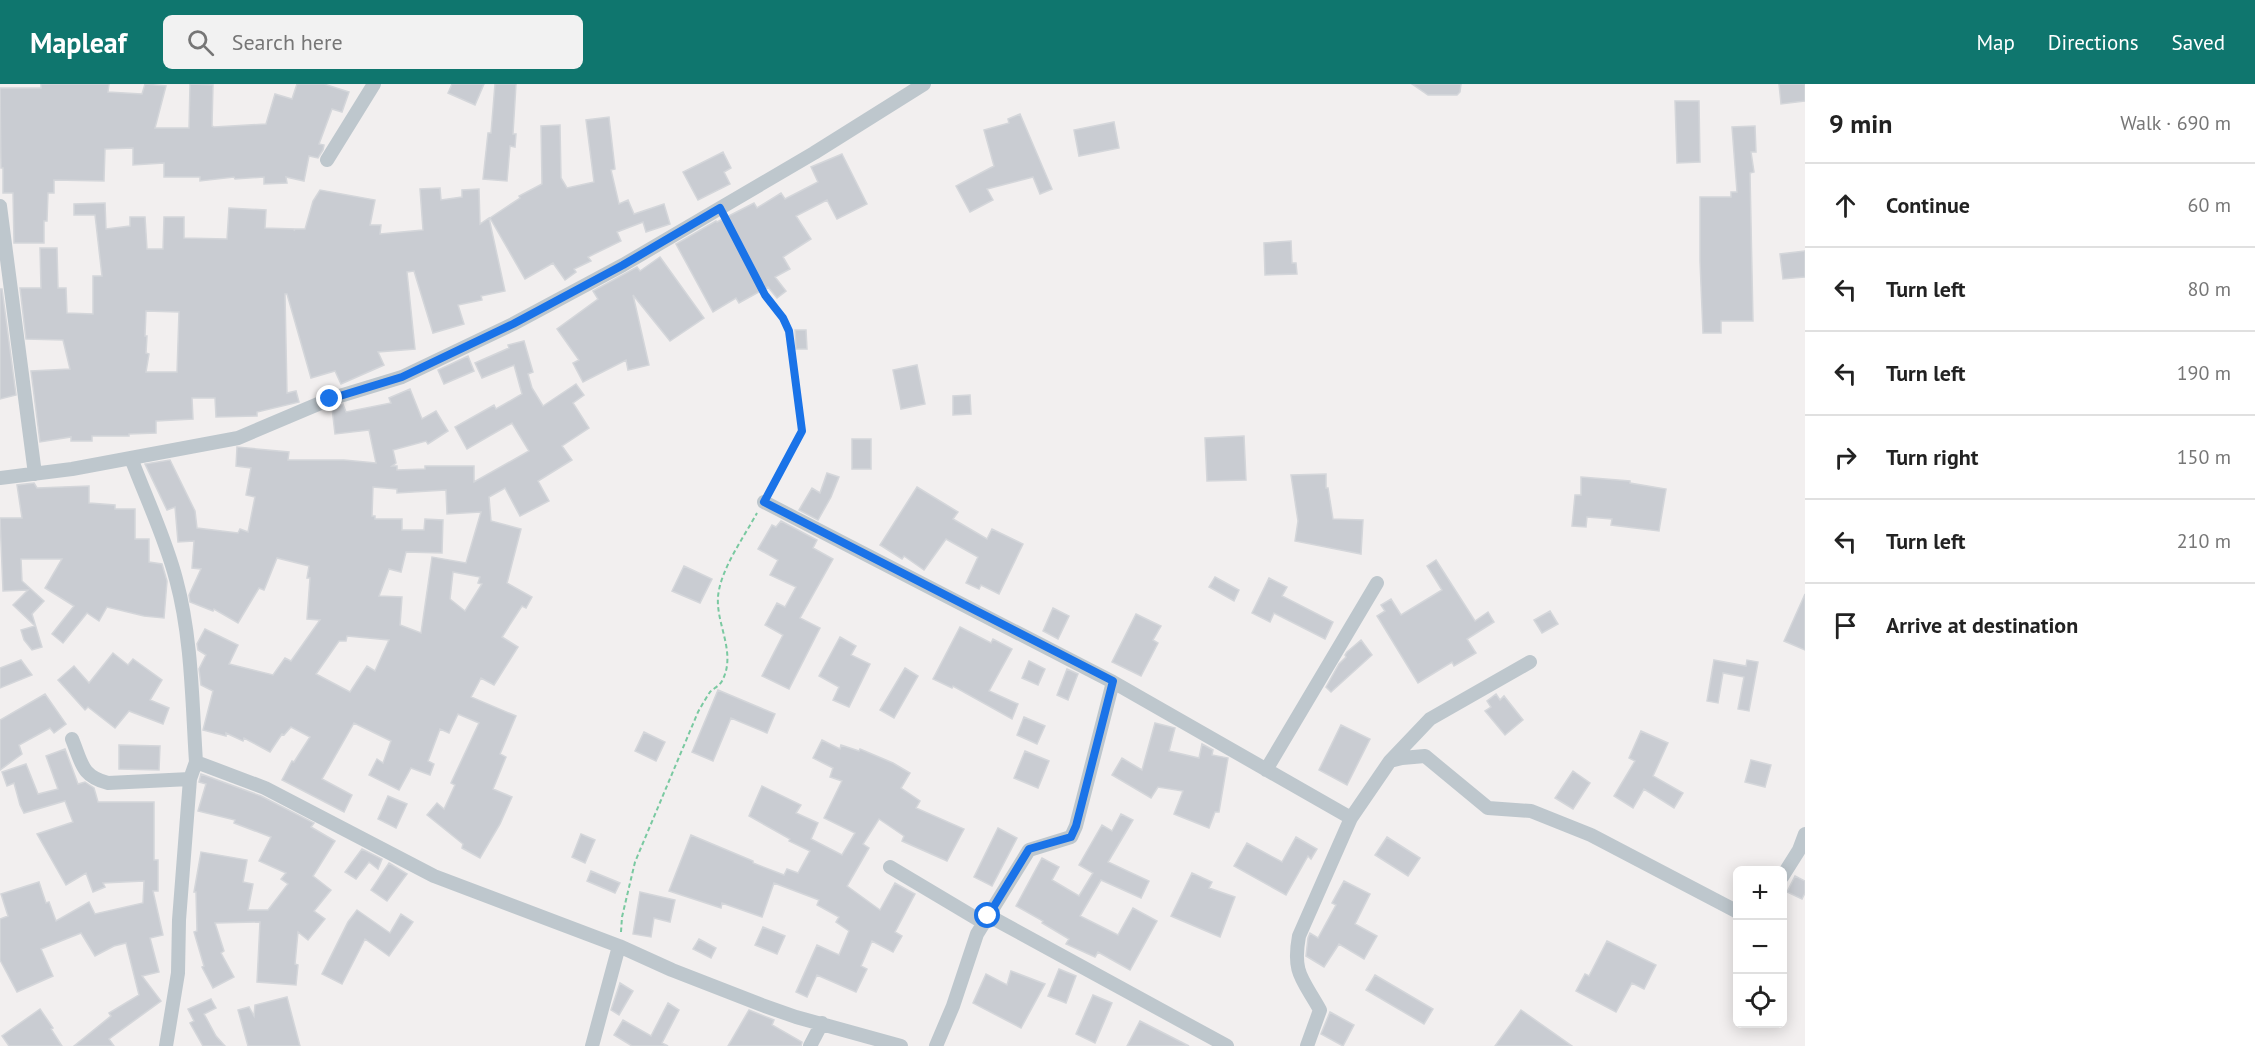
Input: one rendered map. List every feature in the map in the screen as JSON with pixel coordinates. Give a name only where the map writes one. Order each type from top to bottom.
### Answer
[{"type":"street","points":[[327,160],[375,84]]},
{"type":"street","points":[[0,478],[131,458],[238,438],[330,399],[402,377],[513,324],[623,265],[824,147],[924,84]]},
{"type":"street","points":[[0,206],[4,266],[35,474]]},
{"type":"street","points":[[131,458],[177,579],[186,624],[196,762],[190,779],[179,920],[178,973],[166,1046]]},
{"type":"street","points":[[764,502],[1113,681],[1350,818]]},
{"type":"street","points":[[1266,770],[1377,583]]},
{"type":"street","points":[[1306,1046],[1320,1010],[1298,973],[1295,955],[1299,936],[1350,818],[1390,761],[1430,719],[1530,662]]},
{"type":"street","points":[[936,1046],[953,1006],[977,934],[1029,849],[1071,837],[1076,826],[1113,681]]},
{"type":"street","points":[[72,740],[86,773],[96,780],[108,783],[190,779]]},
{"type":"street","points":[[1390,761],[1425,756],[1488,808],[1531,811],[1591,835],[1733,910]]},
{"type":"street","points":[[196,762],[265,788],[434,876],[620,946],[672,970],[762,1005],[796,1017],[902,1046]]},
{"type":"street","points":[[1787,869],[1799,850],[1805,834]]},
{"type":"street","points":[[890,867],[1227,1046]]},
{"type":"street","points":[[592,1046],[620,946]]},
{"type":"street","points":[[810,1046],[822,1023]]},
{"type":"path","points":[[620,946],[622,917],[635,862],[698,712],[711,691],[723,681],[727,664],[726,638],[720,618],[718,598],[721,579],[802,431],[789,331],[783,318],[765,295],[720,208]]},
{"type":"building","points":[[41,84],[109,84],[108,92],[142,94],[145,84],[166,86],[155,128],[189,128],[190,84],[213,85],[212,126],[214,127],[266,124],[275,94],[292,99],[297,84],[324,84],[349,92],[342,112],[332,109],[319,144],[324,145],[323,150],[318,158],[309,156],[304,181],[286,177],[287,183],[264,184],[264,177],[235,179],[234,177],[200,181],[200,177],[164,177],[164,163],[133,165],[133,148],[105,149],[104,181],[54,180],[54,193],[48,193],[44,243],[14,243],[13,193],[3,193],[0,88],[41,88]]},
{"type":"building","points":[[452,84],[484,84],[475,105],[448,93]]},
{"type":"building","points":[[495,84],[516,84],[513,134],[516,134],[515,147],[510,146],[507,181],[483,179],[488,133],[491,133]]},
{"type":"building","points":[[1412,84],[1461,84],[1457,95],[1428,95]]},
{"type":"building","points":[[1779,84],[1805,84],[1805,101],[1781,104]]},
{"type":"building","points":[[1675,101],[1699,101],[1700,162],[1677,163]]},
{"type":"building","points":[[1020,114],[1052,189],[1040,194],[1033,177],[987,189],[993,200],[970,212],[956,186],[994,166],[984,130],[1009,123],[1008,119]]},
{"type":"building","points":[[609,117],[615,169],[611,170],[619,204],[628,200],[634,214],[664,204],[670,224],[646,232],[643,222],[617,232],[621,241],[588,257],[591,261],[574,269],[576,272],[565,280],[553,263],[525,279],[490,218],[520,198],[519,196],[542,184],[541,126],[560,125],[561,178],[567,188],[594,182],[586,120]]},
{"type":"building","points":[[1114,122],[1119,148],[1079,156],[1074,130]]},
{"type":"building","points":[[1755,126],[1756,152],[1751,152],[1754,172],[1750,173],[1753,321],[1721,321],[1721,333],[1703,333],[1700,197],[1731,197],[1731,192],[1737,192],[1732,127]]},
{"type":"building","points":[[723,152],[731,168],[724,172],[730,184],[698,200],[683,172]]},
{"type":"building","points":[[842,154],[867,204],[837,219],[827,200],[796,216],[811,239],[783,257],[790,269],[775,277],[786,291],[777,298],[768,287],[739,303],[736,298],[713,312],[676,244],[754,203],[757,208],[781,193],[785,199],[818,182],[811,167]]},
{"type":"building","points":[[440,188],[441,200],[462,197],[462,190],[479,189],[480,224],[489,218],[505,291],[481,296],[482,300],[458,305],[464,324],[433,333],[414,271],[407,272],[415,349],[378,352],[384,365],[341,384],[335,371],[311,378],[287,294],[285,294],[287,393],[296,391],[299,402],[257,412],[257,416],[216,417],[215,398],[192,398],[193,419],[156,421],[156,433],[92,436],[92,441],[71,441],[71,437],[40,442],[31,371],[70,369],[63,340],[26,339],[20,288],[41,288],[40,248],[57,248],[58,288],[66,288],[67,313],[93,314],[93,276],[102,276],[95,215],[74,215],[74,204],[105,203],[106,229],[130,226],[130,217],[145,217],[147,249],[163,249],[164,217],[184,217],[184,238],[227,239],[229,208],[266,210],[265,228],[305,229],[313,201],[320,190],[375,200],[370,225],[381,225],[380,234],[423,230],[420,189]],"holes":[[[146,311],[179,312],[177,372],[146,372],[149,354],[146,353]]]},
{"type":"building","points":[[1291,241],[1292,263],[1296,263],[1297,274],[1265,275],[1264,243]]},
{"type":"building","points":[[1805,251],[1805,277],[1783,279],[1780,254]]},
{"type":"building","points":[[660,257],[704,318],[670,341],[633,295],[649,365],[628,370],[626,360],[583,382],[573,363],[579,360],[557,329],[598,299],[593,291],[637,267],[640,271]]},
{"type":"building","points":[[0,289],[2,289],[16,395],[0,399]]},
{"type":"building","points":[[795,330],[806,330],[807,349],[796,349]]},
{"type":"building","points":[[524,341],[533,372],[528,374],[532,388],[543,406],[576,384],[584,395],[573,403],[589,428],[562,446],[572,460],[538,481],[549,501],[520,516],[505,488],[489,497],[491,521],[521,529],[507,583],[532,597],[526,608],[522,606],[502,637],[518,647],[494,685],[481,678],[471,697],[516,716],[500,754],[506,757],[493,789],[512,797],[500,824],[480,858],[462,848],[463,844],[427,815],[437,803],[444,809],[455,785],[451,783],[479,723],[458,714],[449,733],[440,729],[428,761],[434,764],[430,775],[411,768],[399,790],[369,775],[377,759],[383,763],[391,741],[354,723],[322,779],[352,795],[344,812],[282,780],[292,761],[294,762],[310,737],[291,727],[284,735],[282,734],[270,752],[244,738],[243,741],[226,733],[226,736],[203,730],[213,691],[201,685],[199,669],[206,655],[198,650],[197,644],[205,629],[238,645],[229,664],[273,675],[285,658],[291,661],[320,620],[307,619],[309,566],[277,558],[264,590],[259,588],[238,623],[214,609],[213,611],[190,602],[189,595],[201,569],[192,568],[194,541],[178,542],[175,507],[167,510],[145,464],[170,460],[195,511],[197,528],[238,533],[240,529],[248,532],[255,497],[246,495],[251,468],[236,466],[237,447],[289,452],[288,460],[344,460],[376,463],[369,430],[335,434],[332,408],[343,404],[346,412],[391,403],[389,398],[410,389],[422,419],[436,411],[448,431],[428,444],[426,441],[393,450],[396,463],[392,466],[397,466],[397,470],[425,469],[425,466],[474,466],[474,482],[529,451],[512,423],[467,449],[455,427],[494,405],[496,409],[522,394],[514,365],[482,378],[475,363],[509,348],[508,345]],"holes":[[[373,487],[397,489],[397,493],[446,490],[447,514],[481,512],[466,563],[432,557],[421,633],[400,625],[402,597],[379,596],[389,569],[401,572],[406,552],[442,553],[443,520],[425,519],[424,530],[402,530],[402,519],[375,519],[375,516],[372,516]],[[453,572],[480,577],[478,583],[482,584],[465,611],[450,599]],[[347,636],[389,640],[375,671],[367,666],[350,692],[316,674],[339,641],[346,641]]]},
{"type":"building","points":[[468,356],[474,371],[444,384],[438,370]]},
{"type":"building","points":[[917,365],[925,404],[901,409],[893,370]]},
{"type":"building","points":[[970,395],[971,414],[953,415],[953,396]]},
{"type":"building","points":[[1244,436],[1246,480],[1207,481],[1205,438]]},
{"type":"building","points":[[852,439],[871,439],[871,469],[852,469]]},
{"type":"building","points":[[827,473],[839,477],[818,520],[799,510],[812,488],[820,493]]},
{"type":"building","points":[[1326,474],[1326,488],[1328,488],[1333,519],[1363,520],[1361,554],[1295,541],[1298,521],[1291,475]]},
{"type":"building","points":[[1581,477],[1630,481],[1630,483],[1666,489],[1659,531],[1611,525],[1612,519],[1587,517],[1586,527],[1572,526],[1575,495],[1581,495]]},
{"type":"building","points":[[34,483],[37,488],[89,486],[89,503],[115,505],[115,509],[135,509],[135,539],[149,539],[149,562],[162,564],[167,581],[164,618],[144,616],[107,607],[99,621],[87,613],[63,643],[52,634],[74,606],[45,588],[62,559],[21,559],[22,581],[44,601],[32,614],[42,647],[32,650],[24,640],[21,630],[35,626],[13,605],[28,590],[3,591],[0,518],[22,518],[17,485]]},
{"type":"building","points":[[917,487],[958,512],[953,519],[987,539],[992,529],[1023,544],[999,594],[981,585],[979,589],[966,583],[978,557],[946,539],[924,570],[904,556],[902,559],[880,545]]},
{"type":"building","points":[[781,521],[817,540],[813,548],[833,559],[800,618],[820,628],[789,689],[762,676],[783,635],[765,625],[777,603],[785,607],[796,587],[770,575],[778,560],[758,549],[772,525],[776,527]]},
{"type":"building","points":[[1436,560],[1475,621],[1488,612],[1494,622],[1467,639],[1476,653],[1454,666],[1452,662],[1418,683],[1377,616],[1385,611],[1381,605],[1391,599],[1401,615],[1442,590],[1427,566]]},
{"type":"building","points":[[684,566],[712,579],[700,603],[672,591]]},
{"type":"building","points":[[1215,577],[1239,590],[1234,601],[1209,587]]},
{"type":"building","points":[[1269,578],[1287,587],[1282,596],[1333,622],[1325,639],[1274,613],[1270,622],[1252,613]]},
{"type":"building","points":[[1805,594],[1805,650],[1784,641]]},
{"type":"building","points":[[1053,608],[1069,616],[1058,639],[1043,631]]},
{"type":"building","points":[[1550,611],[1558,624],[1542,633],[1534,620]]},
{"type":"building","points":[[1136,614],[1161,626],[1153,640],[1158,643],[1141,676],[1112,662]]},
{"type":"building","points":[[960,627],[991,643],[993,639],[1012,649],[989,691],[1018,704],[1012,719],[953,686],[952,688],[933,679]]},
{"type":"building","points":[[840,637],[856,646],[851,655],[870,664],[849,707],[833,700],[839,687],[819,676]]},
{"type":"building","points":[[1361,640],[1372,655],[1331,692],[1326,687],[1339,664],[1346,657],[1347,652]]},
{"type":"building","points":[[113,653],[128,665],[133,659],[162,680],[150,700],[169,708],[163,724],[129,711],[115,728],[88,707],[85,710],[58,680],[74,666],[89,683]]},
{"type":"building","points":[[21,660],[32,675],[0,688],[0,668]]},
{"type":"building","points":[[1714,660],[1746,666],[1747,660],[1758,662],[1749,711],[1738,709],[1744,677],[1723,673],[1718,703],[1707,701]]},
{"type":"building","points":[[1029,661],[1045,669],[1038,685],[1022,678]]},
{"type":"building","points":[[905,668],[918,676],[894,718],[880,710]]},
{"type":"building","points":[[1067,669],[1078,674],[1068,700],[1057,695]]},
{"type":"building","points":[[718,690],[775,714],[767,733],[731,718],[713,761],[692,752]]},
{"type":"building","points":[[45,694],[66,724],[54,733],[50,728],[19,745],[22,754],[0,770],[0,720]]},
{"type":"building","points":[[1496,694],[1500,700],[1504,696],[1523,720],[1505,735],[1485,711],[1491,707],[1487,701]]},
{"type":"building","points":[[1024,717],[1045,726],[1037,744],[1017,735]]},
{"type":"building","points":[[1155,723],[1175,728],[1169,751],[1199,758],[1202,744],[1213,750],[1212,755],[1228,758],[1219,812],[1215,812],[1209,828],[1174,814],[1183,791],[1158,787],[1151,798],[1112,775],[1122,758],[1142,770]]},
{"type":"building","points":[[1341,725],[1370,739],[1347,785],[1319,770]]},
{"type":"building","points":[[1641,731],[1668,743],[1653,776],[1683,793],[1674,808],[1644,789],[1633,808],[1614,796],[1635,761],[1629,758]]},
{"type":"building","points":[[644,732],[665,742],[656,761],[635,751]]},
{"type":"building","points":[[822,740],[840,749],[841,745],[859,751],[860,749],[910,773],[901,788],[920,801],[916,808],[964,829],[947,861],[902,841],[904,836],[879,819],[863,844],[869,848],[847,886],[880,910],[895,883],[915,894],[895,932],[902,936],[893,952],[872,941],[861,966],[867,969],[856,992],[817,975],[807,997],[796,992],[817,945],[839,955],[849,931],[836,922],[839,917],[817,905],[819,900],[774,883],[762,917],[722,903],[721,908],[669,891],[691,835],[784,875],[787,869],[798,873],[810,851],[749,816],[762,786],[801,805],[796,813],[818,823],[811,839],[842,855],[855,833],[824,818],[842,781],[830,777],[833,768],[813,758]]},
{"type":"building","points":[[119,745],[160,746],[159,770],[119,769]]},
{"type":"building","points":[[65,749],[78,784],[85,782],[94,788],[98,802],[154,802],[154,860],[158,860],[158,891],[153,891],[163,935],[150,938],[159,972],[142,976],[161,1001],[109,1039],[114,1046],[74,1046],[111,1016],[109,1013],[139,995],[126,943],[114,946],[95,956],[81,933],[41,949],[53,976],[17,992],[0,960],[0,919],[8,916],[1,894],[39,882],[46,903],[49,902],[56,921],[89,902],[95,914],[143,903],[144,881],[103,883],[105,887],[93,892],[86,873],[66,885],[37,834],[73,822],[65,801],[24,813],[14,783],[7,786],[2,772],[26,764],[38,794],[58,789],[46,756]]},
{"type":"building","points":[[1025,751],[1049,761],[1038,788],[1014,778]]},
{"type":"building","points":[[1751,760],[1771,765],[1765,787],[1745,782]]},
{"type":"building","points":[[1573,771],[1590,783],[1573,809],[1555,798]]},
{"type":"building","points":[[201,774],[261,796],[314,823],[311,827],[335,841],[313,876],[331,890],[314,911],[325,919],[308,940],[298,932],[296,985],[257,982],[260,922],[215,923],[224,951],[221,953],[234,977],[213,988],[202,967],[204,966],[194,932],[197,931],[196,892],[194,892],[201,852],[247,860],[243,882],[253,884],[248,910],[268,910],[288,884],[281,879],[286,873],[259,861],[271,837],[234,823],[235,820],[198,811],[206,784],[199,782]]},
{"type":"building","points":[[388,796],[407,804],[396,828],[378,819]]},
{"type":"building","points":[[1121,814],[1133,820],[1108,862],[1149,881],[1141,898],[1101,880],[1080,916],[1118,935],[1133,908],[1157,921],[1130,970],[1098,952],[1095,957],[1066,944],[1069,939],[1016,906],[1042,858],[1059,867],[1052,880],[1079,896],[1093,873],[1079,865],[1102,825],[1112,831]]},
{"type":"building","points":[[998,828],[1017,838],[992,886],[974,877]]},
{"type":"building","points":[[581,834],[595,840],[585,863],[572,857]]},
{"type":"building","points":[[1296,837],[1317,849],[1311,859],[1308,856],[1286,895],[1234,866],[1247,843],[1282,862]]},
{"type":"building","points":[[1387,837],[1420,858],[1408,876],[1375,855]]},
{"type":"building","points":[[362,849],[382,859],[378,869],[369,862],[356,879],[345,872]]},
{"type":"building","points":[[389,863],[407,874],[387,901],[371,890]]},
{"type":"building","points":[[591,871],[620,883],[615,893],[587,881]]},
{"type":"building","points":[[1192,873],[1212,882],[1209,888],[1235,897],[1220,937],[1171,916]]},
{"type":"building","points":[[1795,876],[1805,881],[1805,893],[1802,899],[1787,892]]},
{"type":"building","points":[[1344,881],[1370,894],[1355,924],[1377,936],[1364,959],[1339,944],[1324,967],[1306,956],[1308,938],[1310,933],[1318,938],[1336,905],[1332,903]]},
{"type":"building","points":[[640,892],[675,900],[670,922],[654,918],[651,937],[633,934]]},
{"type":"building","points":[[357,910],[390,933],[401,914],[413,922],[389,956],[365,939],[342,984],[322,974],[348,922]]},
{"type":"building","points":[[763,927],[785,936],[777,954],[755,945]]},
{"type":"building","points":[[699,939],[716,948],[711,958],[693,949]]},
{"type":"building","points":[[1607,941],[1656,965],[1644,989],[1632,983],[1616,1012],[1576,991],[1585,974],[1589,976]]},
{"type":"building","points":[[1059,969],[1076,976],[1066,1003],[1048,996]]},
{"type":"building","points":[[1011,971],[1045,984],[1021,1028],[973,1003],[986,974],[1007,985]]},
{"type":"building","points":[[1375,975],[1433,1009],[1424,1024],[1366,990]]},
{"type":"building","points":[[620,983],[633,991],[619,1015],[611,1010]]},
{"type":"building","points":[[1093,995],[1112,1003],[1095,1043],[1076,1034]]},
{"type":"building","points":[[287,997],[300,1046],[248,1046],[238,1010],[249,1007],[254,1016],[255,1005]]},
{"type":"building","points":[[211,999],[216,1008],[204,1014],[216,1036],[225,1046],[203,1046],[190,1023],[194,1021],[188,1009]]},
{"type":"building","points":[[668,1003],[679,1010],[662,1043],[668,1046],[632,1046],[614,1035],[623,1020],[651,1036]]},
{"type":"building","points":[[40,1009],[62,1046],[9,1046],[2,1036]]},
{"type":"building","points":[[749,1010],[774,1020],[772,1025],[802,1042],[801,1046],[728,1046]]},
{"type":"building","points":[[1521,1010],[1572,1046],[1495,1046]]},
{"type":"building","points":[[1330,1012],[1354,1025],[1343,1046],[1321,1034]]},
{"type":"building","points":[[1140,1021],[1189,1046],[1127,1046]]},
{"type":"route","points":[[330,399],[402,377],[513,324],[623,265],[720,208],[765,295],[783,318],[789,331],[802,431],[764,502],[1113,681],[1076,826],[1071,837],[1029,849],[988,916]]}]
